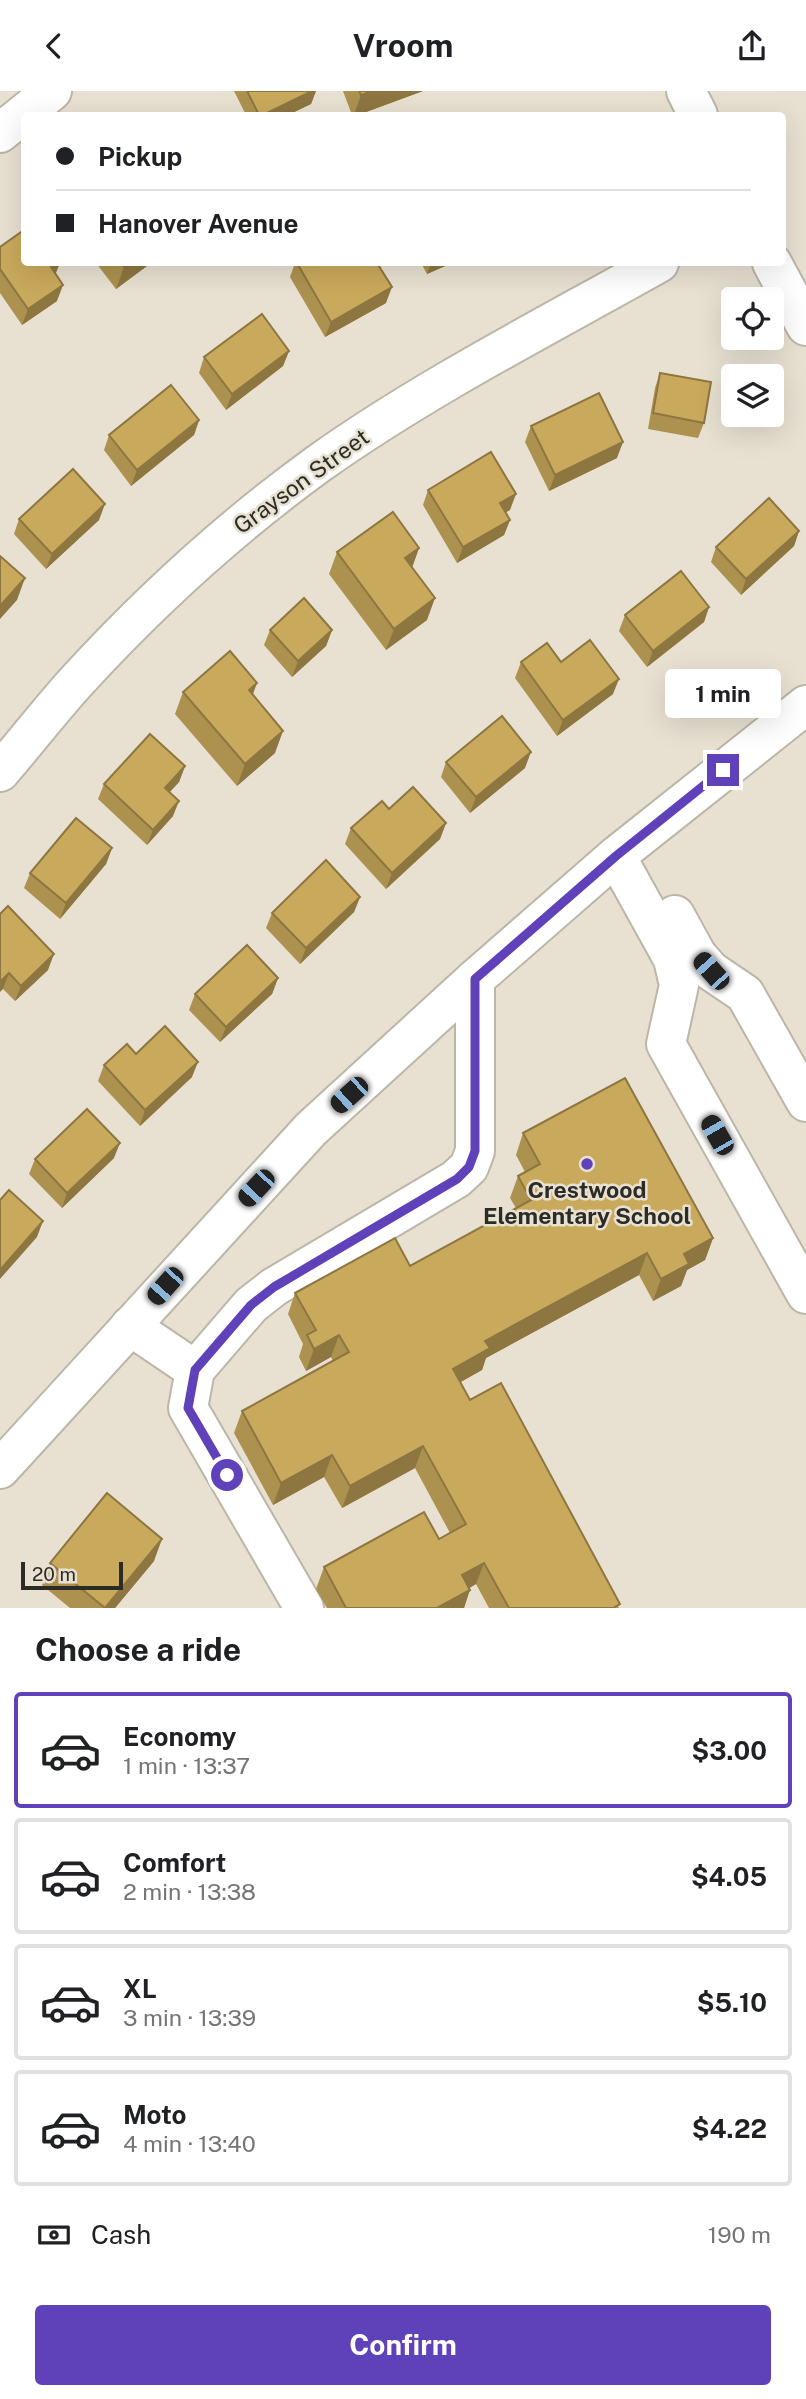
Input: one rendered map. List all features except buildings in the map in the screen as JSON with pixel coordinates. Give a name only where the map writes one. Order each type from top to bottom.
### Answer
[{"type":"street","points":[[26,112],[52,91]]},
{"type":"street","points":[[686,91],[696,112]]},
{"type":"street","points":[[0,133],[21,116]]},
{"type":"street","name":"Grayson Street","points":[[0,772],[75,684],[152,603],[235,529],[276,497],[318,465],[405,407],[654,266]]},
{"type":"street","points":[[774,266],[806,326]]},
{"type":"street","points":[[0,1469],[311,1129],[475,979],[625,849],[806,705]]},
{"type":"street","points":[[625,849],[697,955],[711,971],[745,994],[806,1102]]},
{"type":"street","points":[[625,849],[673,960],[679,985],[666,1044],[806,1293]]},
{"type":"street","points":[[304,1608],[188,1408],[195,1370],[251,1305],[266,1293],[457,1179],[469,1167],[475,1151],[475,979]]},
{"type":"street","points":[[130,1326],[195,1370]]},
{"type":"place","name":"Crestwood Elementary School","points":[[587,1164]]},
{"type":"route","points":[[227,1475],[188,1408],[195,1370],[251,1305],[274,1287],[457,1179],[469,1167],[475,1151],[475,979],[616,856],[723,770]]}]
